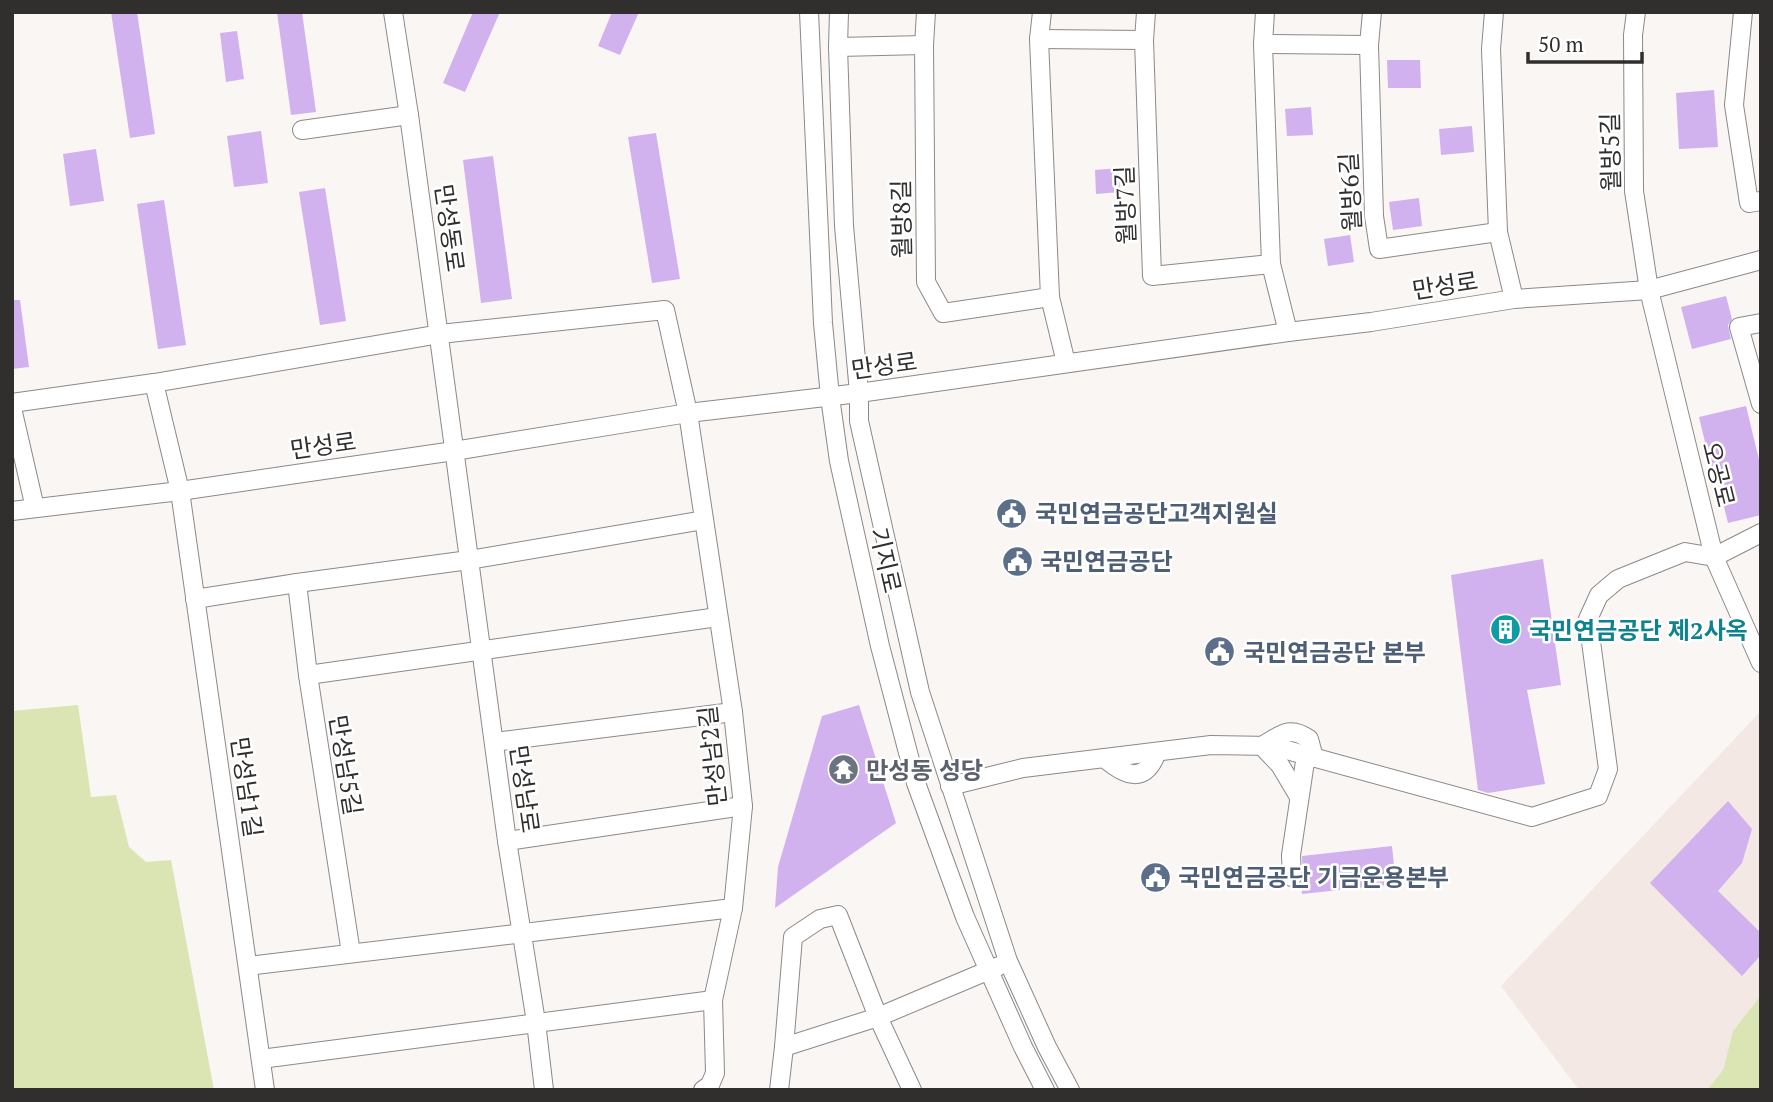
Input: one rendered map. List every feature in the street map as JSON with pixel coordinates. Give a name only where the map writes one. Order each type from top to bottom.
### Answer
[{"type":"street","name":"만성동로","points":[[393,12],[440,334],[454,451]]},
{"type":"street","name":"기지로","points":[[809,12],[823,323],[830,397],[842,474],[880,646],[916,783],[965,917],[1045,1090]]},
{"type":"street","name":"기지로","points":[[839,12],[844,226],[859,393],[859,421],[920,692],[1008,961],[1047,1047],[1070,1090]]},
{"type":"street","name":"월방8길","points":[[926,12],[923,45],[926,282],[943,313],[1050,297]]},
{"type":"street","points":[[1042,12],[1040,39],[1050,297],[1066,363]]},
{"type":"street","name":"월방7길","points":[[1146,12],[1143,40],[1152,276],[1271,264]]},
{"type":"street","points":[[1265,12],[1263,44],[1271,264],[1288,332]]},
{"type":"street","name":"월방6길","points":[[1372,12],[1369,45],[1374,216],[1378,248],[1498,232]]},
{"type":"street","points":[[1494,12],[1491,49],[1498,232],[1514,299]]},
{"type":"street","name":"월방5길","points":[[1636,12],[1633,35],[1634,191],[1649,290]]},
{"type":"street","points":[[1743,12],[1734,105],[1749,203],[1761,201]]},
{"type":"street","points":[[1040,39],[1143,40]]},
{"type":"street","points":[[1263,44],[1369,45]]},
{"type":"street","points":[[838,47],[923,45]]},
{"type":"street","points":[[302,130],[409,115]]},
{"type":"street","name":"만성로","points":[[12,511],[180,491],[688,413],[859,393],[1371,322],[1514,299],[1649,290],[1761,260]]},
{"type":"street","name":"오공로","points":[[1649,290],[1714,556],[1761,663]]},
{"type":"street","name":"만성남2길","points":[[440,334],[665,310],[688,413],[733,712],[743,806],[733,908],[713,1000],[715,1073],[710,1085],[703,1090]]},
{"type":"street","points":[[1761,323],[1739,327],[1761,404]]},
{"type":"street","points":[[35,508],[12,406],[440,334]]},
{"type":"street","name":"만성남1길","points":[[154,383],[180,491],[265,1090]]},
{"type":"street","name":"만성남로","points":[[454,451],[544,1090]]},
{"type":"street","points":[[195,599],[469,560],[704,520]]},
{"type":"street","points":[[1310,757],[1532,817],[1598,796],[1608,769],[1588,619],[1599,595],[1618,579],[1685,552],[1714,556],[1761,533]]},
{"type":"street","name":"만성남5길","points":[[297,583],[308,675],[351,953]]},
{"type":"street","points":[[308,675],[718,617]]},
{"type":"street","points":[[494,742],[733,712]]},
{"type":"street","points":[[950,786],[1023,768],[1211,745],[1262,746],[1287,731],[1300,733],[1309,739],[1310,757],[1300,797],[1291,855],[1292,877]]},
{"type":"street","points":[[1262,746],[1280,765],[1300,797]]},
{"type":"street","points":[[507,841],[743,806]]},
{"type":"street","points":[[248,966],[733,908]]},
{"type":"street","points":[[779,1090],[793,937],[820,919],[838,915],[877,1017],[912,1090]]},
{"type":"street","points":[[784,1047],[877,1017],[1008,961]]},
{"type":"street","points":[[261,1059],[713,1000]]},
{"type":"shaded area","points":[[1761,711],[1761,995],[1733,1031],[1723,1070],[1707,1090],[1579,1090],[1501,986]]},
{"type":"green space","points":[[78,705],[91,797],[116,795],[129,847],[146,862],[171,860],[214,1090],[12,1090],[12,711]]},
{"type":"green space","points":[[1761,995],[1761,1090],[1707,1090],[1723,1070],[1733,1031]]},
{"type":"building","points":[[111,12],[137,12],[155,134],[130,138]]},
{"type":"building","points":[[277,12],[302,12],[316,112],[291,115]]},
{"type":"building","points":[[473,12],[500,12],[465,92],[443,83]]},
{"type":"building","points":[[612,12],[639,12],[620,55],[598,46]]},
{"type":"building","points":[[237,31],[244,79],[226,82],[220,33]]},
{"type":"building","points":[[1387,60],[1420,60],[1421,88],[1388,88]]},
{"type":"building","points":[[1714,90],[1718,147],[1679,149],[1676,93]]},
{"type":"building","points":[[1311,107],[1313,135],[1287,136],[1285,109]]},
{"type":"building","points":[[1472,126],[1474,152],[1441,155],[1439,129]]},
{"type":"building","points":[[261,131],[268,183],[234,187],[227,136]]},
{"type":"building","points":[[656,133],[680,279],[652,283],[628,137]]},
{"type":"building","points":[[96,149],[104,201],[70,206],[63,154]]},
{"type":"building","points":[[493,156],[512,299],[481,303],[463,160]]},
{"type":"building","points":[[1119,168],[1120,192],[1096,194],[1095,170]]},
{"type":"building","points":[[325,188],[346,321],[320,325],[299,192]]},
{"type":"building","points":[[1419,198],[1422,226],[1393,230],[1389,202]]},
{"type":"building","points":[[164,200],[186,345],[158,349],[137,204]]},
{"type":"building","points":[[1350,235],[1354,262],[1328,266],[1324,239]]},
{"type":"building","points":[[1726,296],[1732,319],[1728,325],[1731,339],[1692,349],[1681,307]]},
{"type":"building","points":[[12,300],[20,300],[29,367],[12,369]]},
{"type":"building","points":[[1746,406],[1761,468],[1761,515],[1728,523],[1699,417]]},
{"type":"building","name":"국민연금공단 제2사옥","points":[[1543,559],[1561,685],[1527,690],[1545,784],[1488,793],[1478,790],[1451,575]]},
{"type":"building","name":"만성동 성당","points":[[859,705],[896,823],[775,908],[778,867],[822,716]]},
{"type":"building","points":[[1728,801],[1752,829],[1742,863],[1718,891],[1761,933],[1761,955],[1742,976],[1650,883]]},
{"type":"building","points":[[1392,846],[1396,884],[1302,894],[1302,856]]},
{"type":"place","name":"국민연금공단고객지원실","points":[[1012,513]]},
{"type":"place","name":"국민연금공단","points":[[1017,561]]},
{"type":"place","name":"국민연금공단 제2사옥","points":[[1506,630]]},
{"type":"place","name":"국민연금공단 본부","points":[[1220,652]]},
{"type":"place","name":"만성동 성당","points":[[843,770]]},
{"type":"place","name":"국민연금공단 기금운용본부","points":[[1155,877]]}]
